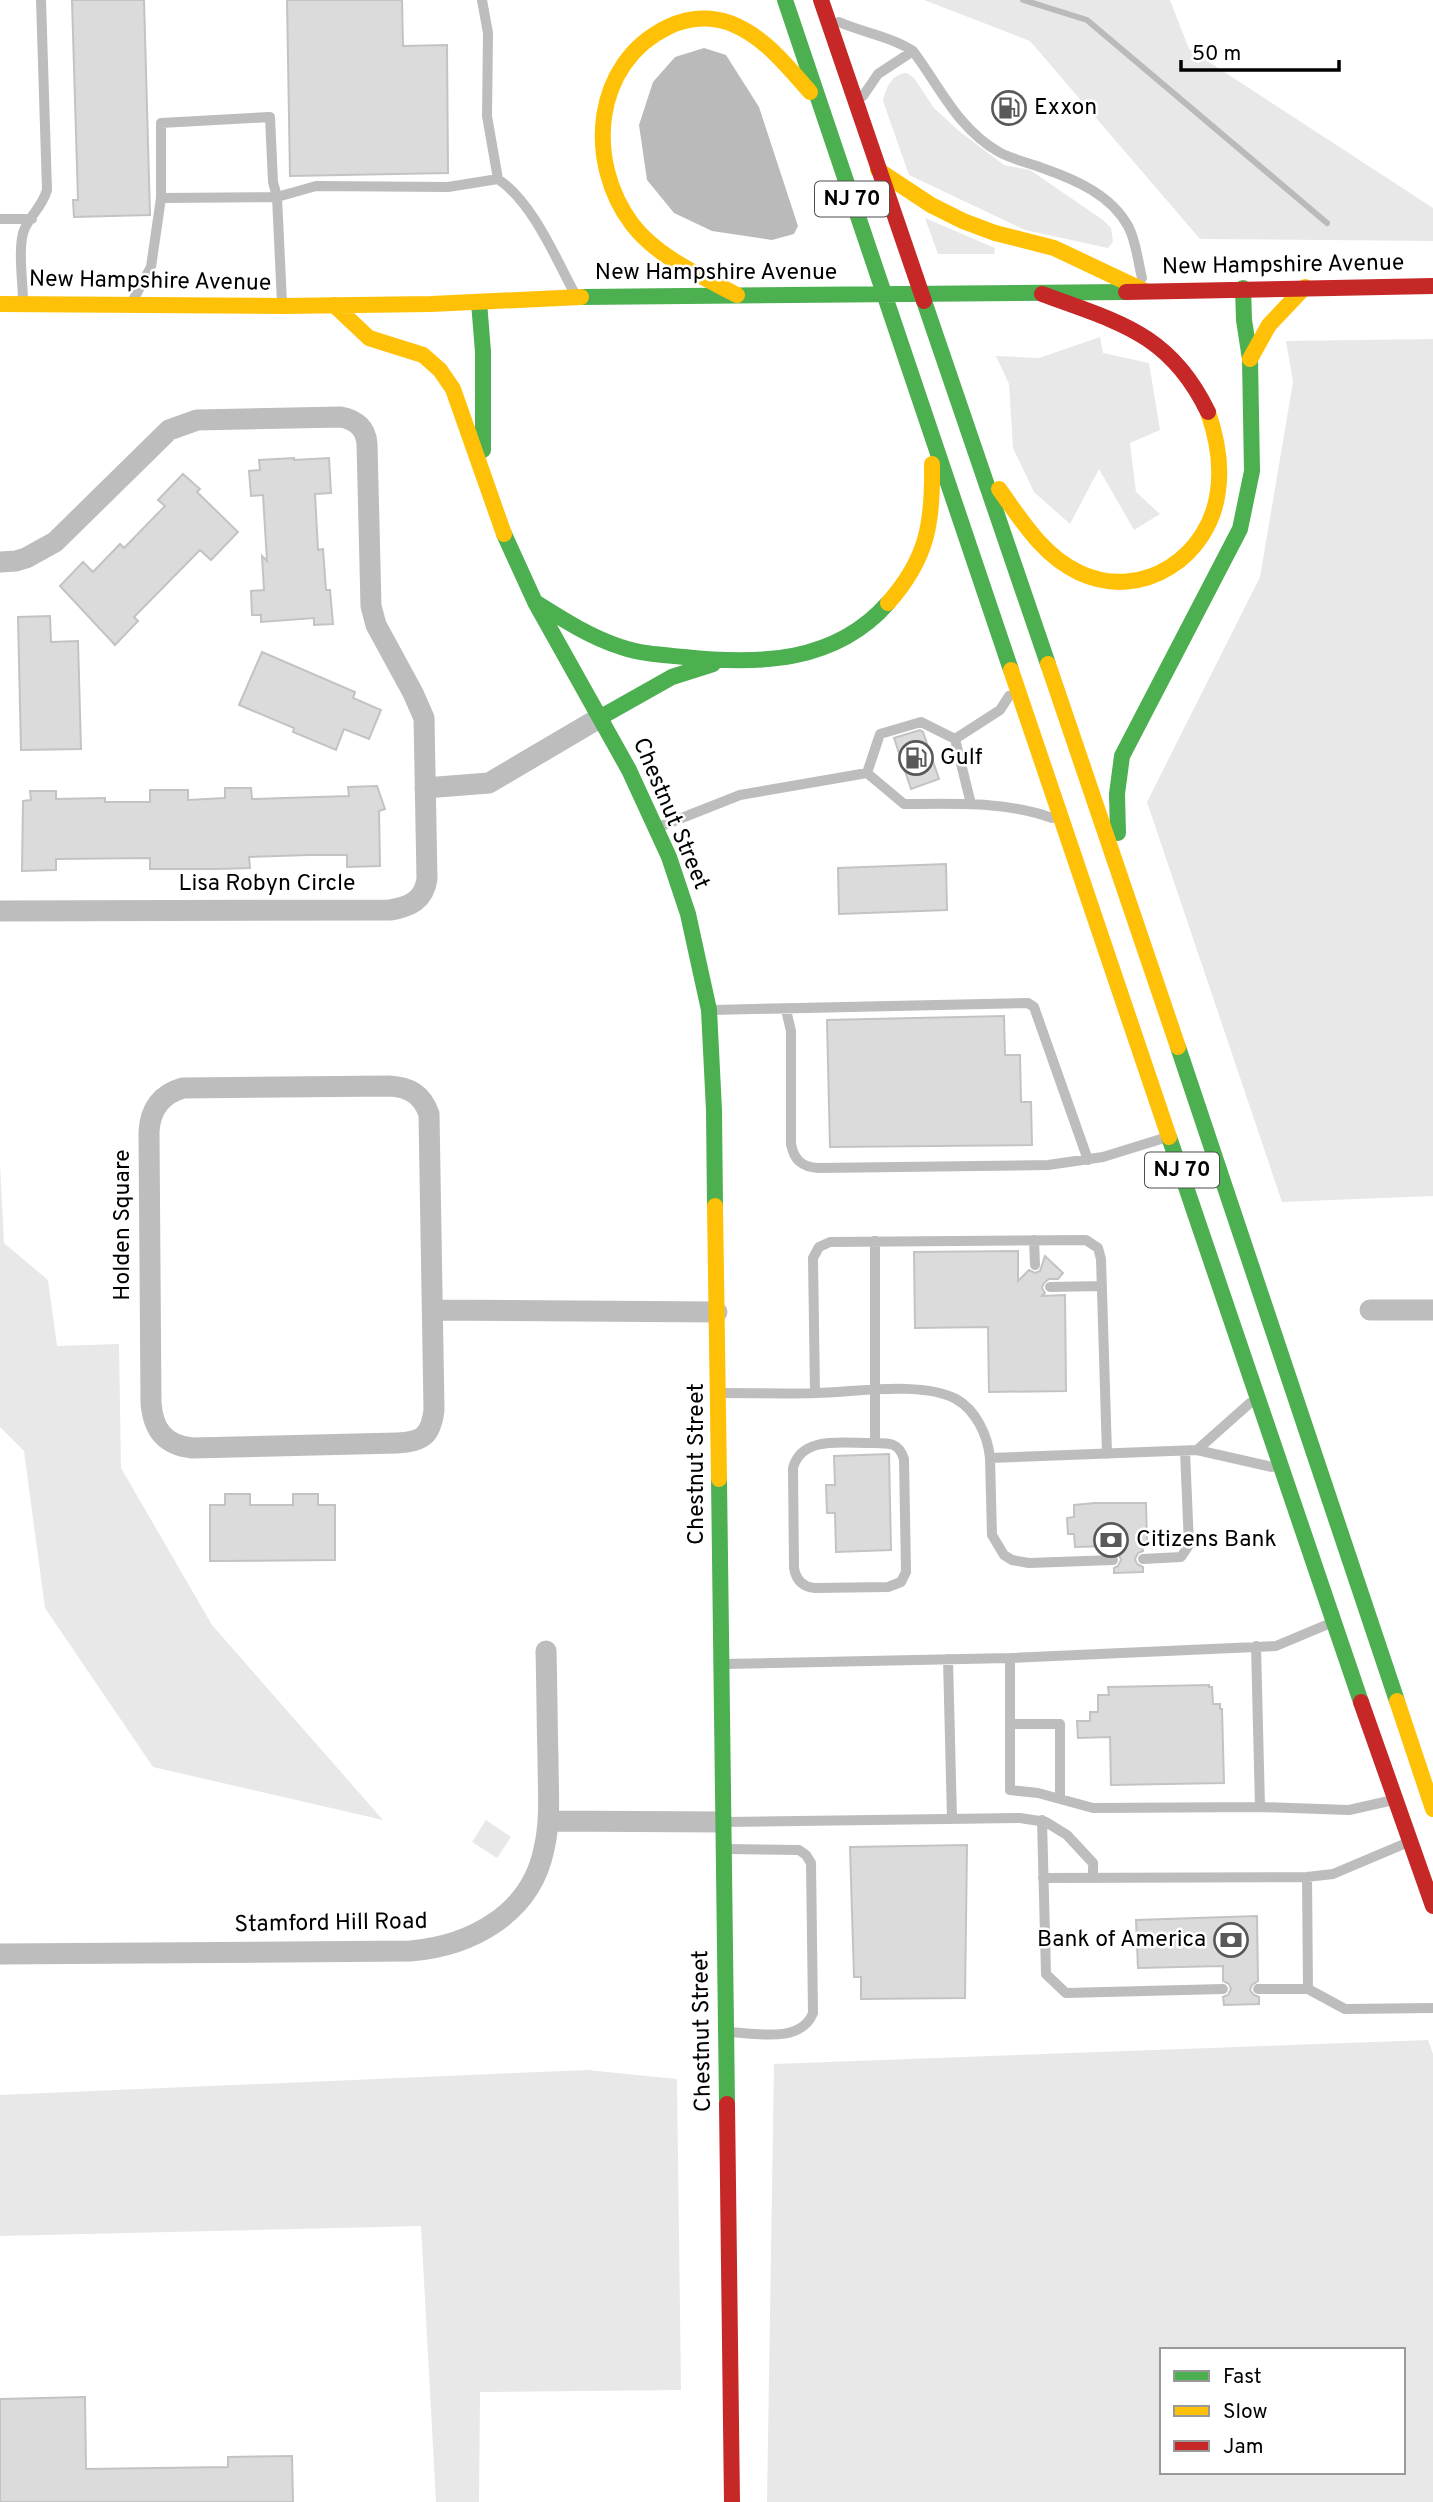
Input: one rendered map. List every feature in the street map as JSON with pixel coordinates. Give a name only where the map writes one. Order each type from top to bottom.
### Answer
[{"type":"main road","name":"NJ 70","points":[[785,0],[1333,1622],[1433,1906]]},
{"type":"main road","name":"NJ 70","points":[[821,0],[1121,877],[1431,1799]]},
{"type":"main road","points":[[737,295],[670,258],[629,222],[606,170],[602,139],[603,111],[611,83],[621,64],[650,34],[691,19],[709,19],[732,23],[747,32],[778,56],[820,103]]},
{"type":"main road","points":[[878,170],[931,205],[963,220],[995,233],[1054,248],[1145,291]]},
{"type":"main road","name":"New Hampshire Avenue","points":[[0,303],[282,306],[480,302],[576,296],[1042,294],[1433,286]]},
{"type":"main road","points":[[1251,359],[1269,325],[1305,287]]},
{"type":"main road","points":[[1121,877],[1115,799],[1116,778],[1122,757],[1240,529],[1249,496],[1252,471],[1251,359],[1244,320],[1243,288]]},
{"type":"main road","points":[[975,453],[1041,545],[1072,569],[1102,582],[1133,582],[1162,575],[1195,546],[1214,513],[1219,488],[1219,463],[1214,431],[1200,396],[1190,380],[1155,342],[1130,328],[1042,294]]},
{"type":"main road","name":"Chestnut Street","points":[[480,302],[483,475]]},
{"type":"main road","name":"Chestnut Street","points":[[334,305],[369,338],[424,355],[440,370],[453,389],[500,525],[535,602],[629,770],[669,857],[688,914],[709,1010],[715,1110],[732,2502]]},
{"type":"main road","points":[[535,602],[583,631],[633,650],[722,661],[784,659],[816,652],[837,643],[878,616],[909,575],[923,548],[931,515],[932,434]]},
{"type":"main road","points":[[601,717],[671,677],[722,661]]},
{"type":"street","name":"Lisa Robyn Circle","points":[[0,562],[26,558],[55,542],[169,430],[197,420],[341,417],[363,428],[366,436],[371,606],[376,625],[424,718],[427,879],[422,894],[409,906],[376,910],[0,911]]},
{"type":"street","points":[[425,788],[489,783],[601,717]]},
{"type":"street","name":"Holden Square","points":[[389,1086],[414,1091],[429,1114],[433,1310],[434,1410],[430,1430],[420,1438],[397,1443],[192,1448],[168,1441],[157,1429],[151,1403],[149,1132],[151,1117],[158,1102],[183,1088],[389,1086]]},
{"type":"street","points":[[433,1310],[717,1312]]},
{"type":"street","points":[[1370,1310],[1433,1310]]},
{"type":"street","name":"Stamford Hill Road","points":[[0,1954],[410,1951],[448,1946],[482,1932],[502,1919],[519,1901],[535,1876],[544,1852],[549,1821],[546,1651]]},
{"type":"street","points":[[549,1821],[722,1822]]},
{"type":"lane","points":[[23,303],[23,230],[43,204],[47,190],[41,0]]},
{"type":"lane","points":[[481,0],[488,33],[487,116],[498,179],[513,190],[520,200],[576,296]]},
{"type":"lane","points":[[827,17],[866,34],[895,40],[913,51],[932,76],[942,98],[968,128],[1000,153],[1089,188],[1112,206],[1128,226],[1145,291]]},
{"type":"lane","points":[[857,108],[878,74],[913,51]]},
{"type":"lane","points":[[131,305],[151,270],[161,198],[161,123],[270,117],[282,306]]},
{"type":"lane","points":[[161,198],[277,197],[316,186],[449,187],[498,179]]},
{"type":"lane","points":[[0,219],[32,219]]},
{"type":"lane","points":[[955,738],[1000,710],[1017,683]]},
{"type":"lane","points":[[867,773],[880,734],[921,722],[955,738]]},
{"type":"lane","points":[[955,738],[971,804]]},
{"type":"lane","points":[[656,828],[740,795],[867,773],[904,804],[971,804],[1033,811],[1064,822]]},
{"type":"lane","points":[[709,1010],[1028,1003],[1034,1007],[1088,1160]]},
{"type":"lane","points":[[786,1010],[792,1031],[791,1144],[795,1157],[804,1166],[1048,1165],[1088,1160],[1170,1136]]},
{"type":"lane","points":[[1034,1240],[1035,1265]]},
{"type":"lane","points":[[815,1393],[814,1254],[819,1247],[830,1241],[1091,1241],[1100,1253],[1107,1454]]},
{"type":"lane","points":[[875,1241],[875,1443]]},
{"type":"lane","points":[[1051,1287],[1102,1286]]},
{"type":"lane","points":[[719,1393],[876,1390],[923,1390],[941,1393],[957,1400],[968,1409],[989,1442],[992,1535],[1004,1555],[1012,1560],[1029,1563],[1114,1560]]},
{"type":"lane","points":[[1143,1559],[1181,1556],[1189,1545],[1191,1450],[1257,1396]]},
{"type":"lane","points":[[875,1443],[895,1445],[904,1459],[905,1577],[898,1584],[888,1587],[805,1586],[797,1578],[794,1568],[793,1468],[797,1458],[805,1448],[816,1444],[875,1443]]},
{"type":"lane","points":[[990,1458],[1191,1450],[1282,1470]]},
{"type":"lane","points":[[720,1664],[1010,1658],[1276,1646],[1333,1622]]},
{"type":"lane","points":[[1256,1646],[1260,1807]]},
{"type":"lane","points":[[948,1658],[952,1819]]},
{"type":"lane","points":[[1010,1658],[1010,1790],[1038,1793],[1093,1808],[1260,1807],[1349,1810],[1396,1800]]},
{"type":"lane","points":[[1010,1724],[1060,1724],[1060,1799]]},
{"type":"lane","points":[[722,1822],[1020,1818],[1042,1820],[1067,1835],[1093,1863],[1093,1877]]},
{"type":"lane","points":[[1042,1820],[1046,1974],[1066,1993],[1223,1989]]},
{"type":"lane","points":[[1043,1878],[1307,1877],[1333,1874],[1410,1842]]},
{"type":"lane","points":[[723,1849],[799,1850],[811,1863],[813,2013],[809,2024],[784,2034],[726,2032]]},
{"type":"lane","points":[[1307,1877],[1308,1989]]},
{"type":"lane","points":[[1258,1989],[1308,1989],[1345,2009],[1433,2008]]},
{"type":"shaded area","points":[[924,0],[1170,0],[1189,49],[1433,208],[1433,241],[1200,239],[1030,41]]},
{"type":"shaded area","points":[[704,48],[726,55],[759,107],[798,226],[794,234],[772,240],[712,231],[674,213],[647,180],[639,125],[653,82],[675,57]]},
{"type":"shaded area","points":[[907,73],[914,78],[934,108],[1004,165],[1030,170],[1103,220],[1111,228],[1113,242],[1108,248],[1025,230],[909,175],[883,101],[890,82]]},
{"type":"shaded area","points":[[925,218],[995,248],[994,254],[938,254]]},
{"type":"shaded area","points":[[1100,337],[1103,353],[1149,363],[1160,430],[1130,443],[1136,492],[1160,514],[1134,530],[1099,469],[1070,524],[1034,492],[1013,448],[1009,384],[996,356],[1039,358]]},
{"type":"shaded area","points":[[1433,339],[1433,1196],[1282,1202],[1147,802],[1260,577],[1293,382],[1286,341]]},
{"type":"shaded area","points":[[0,1164],[4,1243],[48,1280],[57,1346],[119,1344],[121,1468],[212,1625],[383,1820],[153,1767],[45,1608],[24,1451],[0,1427]]},
{"type":"shaded area","points":[[486,1820],[511,1837],[497,1858],[472,1842]]},
{"type":"shaded area","points":[[1428,2040],[1433,2054],[1433,2502],[767,2502],[774,2064]]},
{"type":"shaded area","points":[[587,2070],[677,2079],[681,2390],[480,2392],[479,2502],[436,2502],[421,2226],[0,2236],[0,2095]]},
{"type":"building","points":[[72,0],[144,0],[150,215],[74,217],[73,200],[78,200]]},
{"type":"building","points":[[287,0],[402,0],[403,46],[447,45],[448,173],[290,176]]},
{"type":"building","points":[[329,458],[331,493],[315,494],[318,550],[323,549],[326,590],[330,590],[333,624],[314,625],[314,618],[261,622],[261,615],[252,615],[251,591],[264,590],[262,556],[267,561],[263,495],[251,496],[249,471],[260,470],[259,460]]},
{"type":"building","points":[[183,474],[200,489],[197,492],[238,532],[211,560],[200,550],[134,617],[138,621],[115,645],[60,586],[83,562],[93,572],[120,544],[124,548],[165,506],[158,500]]},
{"type":"building","points":[[50,616],[51,642],[78,641],[81,749],[21,750],[18,617]]},
{"type":"building","points":[[262,652],[355,692],[353,698],[381,710],[369,739],[344,729],[336,750],[293,732],[294,728],[239,705]]},
{"type":"building","name":"Gulf","points":[[920,730],[939,779],[911,789],[894,738]]},
{"type":"building","points":[[377,786],[385,809],[379,811],[380,866],[347,867],[347,855],[309,855],[249,857],[250,868],[217,869],[150,869],[150,858],[56,859],[56,870],[22,871],[23,801],[31,800],[30,791],[56,791],[56,799],[105,798],[105,802],[150,802],[150,790],[188,790],[188,800],[225,798],[225,788],[251,788],[252,799],[349,796],[348,787]]},
{"type":"building","points":[[946,864],[947,910],[839,914],[838,868]]},
{"type":"building","points":[[1004,1016],[1005,1055],[1020,1055],[1021,1102],[1031,1102],[1032,1145],[830,1147],[827,1020]]},
{"type":"building","points":[[1018,1251],[1018,1281],[1029,1270],[1035,1273],[1040,1271],[1045,1256],[1063,1273],[1058,1279],[1049,1279],[1044,1283],[1042,1288],[1045,1293],[1042,1296],[1065,1295],[1066,1391],[989,1392],[988,1327],[915,1328],[914,1252]]},
{"type":"building","points":[[889,1454],[891,1550],[836,1552],[835,1513],[827,1513],[826,1485],[835,1485],[834,1456]]},
{"type":"building","points":[[225,1494],[250,1494],[250,1505],[293,1505],[293,1494],[318,1494],[318,1505],[335,1505],[335,1560],[210,1561],[210,1505],[225,1505]]},
{"type":"building","name":"Citizens Bank","points":[[1146,1503],[1147,1545],[1142,1545],[1143,1551],[1138,1553],[1135,1559],[1137,1564],[1143,1567],[1143,1572],[1114,1573],[1114,1568],[1121,1560],[1119,1555],[1113,1552],[1113,1546],[1075,1547],[1074,1534],[1068,1534],[1067,1518],[1074,1517],[1074,1505]]},
{"type":"building","points":[[1108,1687],[1212,1687],[1213,1704],[1220,1704],[1222,1709],[1224,1783],[1111,1785],[1110,1737],[1078,1738],[1077,1721],[1090,1721],[1090,1712],[1098,1712],[1098,1695],[1109,1695]]},
{"type":"building","points":[[967,1845],[965,1998],[861,1999],[861,1977],[854,1977],[850,1847]]},
{"type":"building","points":[[1257,1916],[1258,1981],[1250,1990],[1259,1997],[1259,2004],[1224,2005],[1223,1997],[1228,1995],[1231,1989],[1229,1984],[1223,1981],[1223,1966],[1138,1968],[1136,1920]]},
{"type":"building","points":[[85,2397],[86,2469],[228,2467],[228,2457],[292,2456],[293,2502],[0,2502],[0,2399]]},
{"type":"waterway","points":[[1023,0],[1087,20],[1327,223]]},
{"type":"traffic: fast","points":[[785,0],[1011,670]]},
{"type":"traffic: fast","points":[[1118,833],[1117,794],[1122,756],[1240,529],[1252,471],[1250,359],[1244,320],[1243,288]]},
{"type":"traffic: fast","points":[[581,297],[1126,292]]},
{"type":"traffic: fast","points":[[924,301],[1048,664]]},
{"type":"traffic: fast","points":[[479,302],[483,352],[483,450]]},
{"type":"traffic: fast","points":[[504,534],[535,602],[629,770],[669,857],[688,914],[709,1010],[715,1206]]},
{"type":"traffic: fast","points":[[535,602],[587,633],[629,649],[660,655],[740,660],[794,656],[820,649],[867,623],[888,603]]},
{"type":"traffic: fast","points":[[601,717],[672,677],[713,664]]},
{"type":"traffic: fast","points":[[1178,1047],[1397,1701]]},
{"type":"traffic: fast","points":[[1169,1137],[1361,1702]]},
{"type":"traffic: fast","points":[[719,1479],[727,2104]]},
{"type":"traffic: slow","points":[[737,295],[667,256],[642,236],[632,224],[617,199],[607,172],[603,143],[604,115],[611,89],[624,64],[643,43],[675,24],[706,19],[730,23],[754,36],[774,53],[810,92]]},
{"type":"traffic: slow","points":[[878,170],[931,205],[963,221],[995,233],[1054,248],[1145,291]]},
{"type":"traffic: slow","points":[[1250,359],[1269,325],[1305,287]]},
{"type":"traffic: slow","points":[[0,304],[282,306],[431,304],[581,297]]},
{"type":"traffic: slow","points":[[334,305],[369,338],[423,355],[440,370],[453,389],[504,534]]},
{"type":"traffic: slow","points":[[999,489],[1034,537],[1067,566],[1104,580],[1127,582],[1149,577],[1170,567],[1187,553],[1202,535],[1212,514],[1218,491],[1219,461],[1208,412]]},
{"type":"traffic: slow","points":[[888,603],[920,555],[929,522],[932,464]]},
{"type":"traffic: slow","points":[[1048,664],[1178,1047]]},
{"type":"traffic: slow","points":[[1011,670],[1169,1137]]},
{"type":"traffic: slow","points":[[715,1206],[719,1479]]},
{"type":"traffic: slow","points":[[1397,1701],[1433,1809]]},
{"type":"traffic: jam","points":[[821,0],[924,301]]},
{"type":"traffic: jam","points":[[1126,292],[1433,286]]},
{"type":"traffic: jam","points":[[1042,294],[1118,323],[1159,347],[1193,385],[1208,412]]},
{"type":"traffic: jam","points":[[1361,1702],[1433,1906]]},
{"type":"traffic: jam","points":[[727,2104],[732,2502]]},
{"type":"place","name":"Exxon","points":[[1009,108]]},
{"type":"place","name":"Gulf","points":[[916,758]]},
{"type":"place","name":"Citizens Bank","points":[[1111,1540]]},
{"type":"place","name":"Bank of America","points":[[1231,1940]]}]
